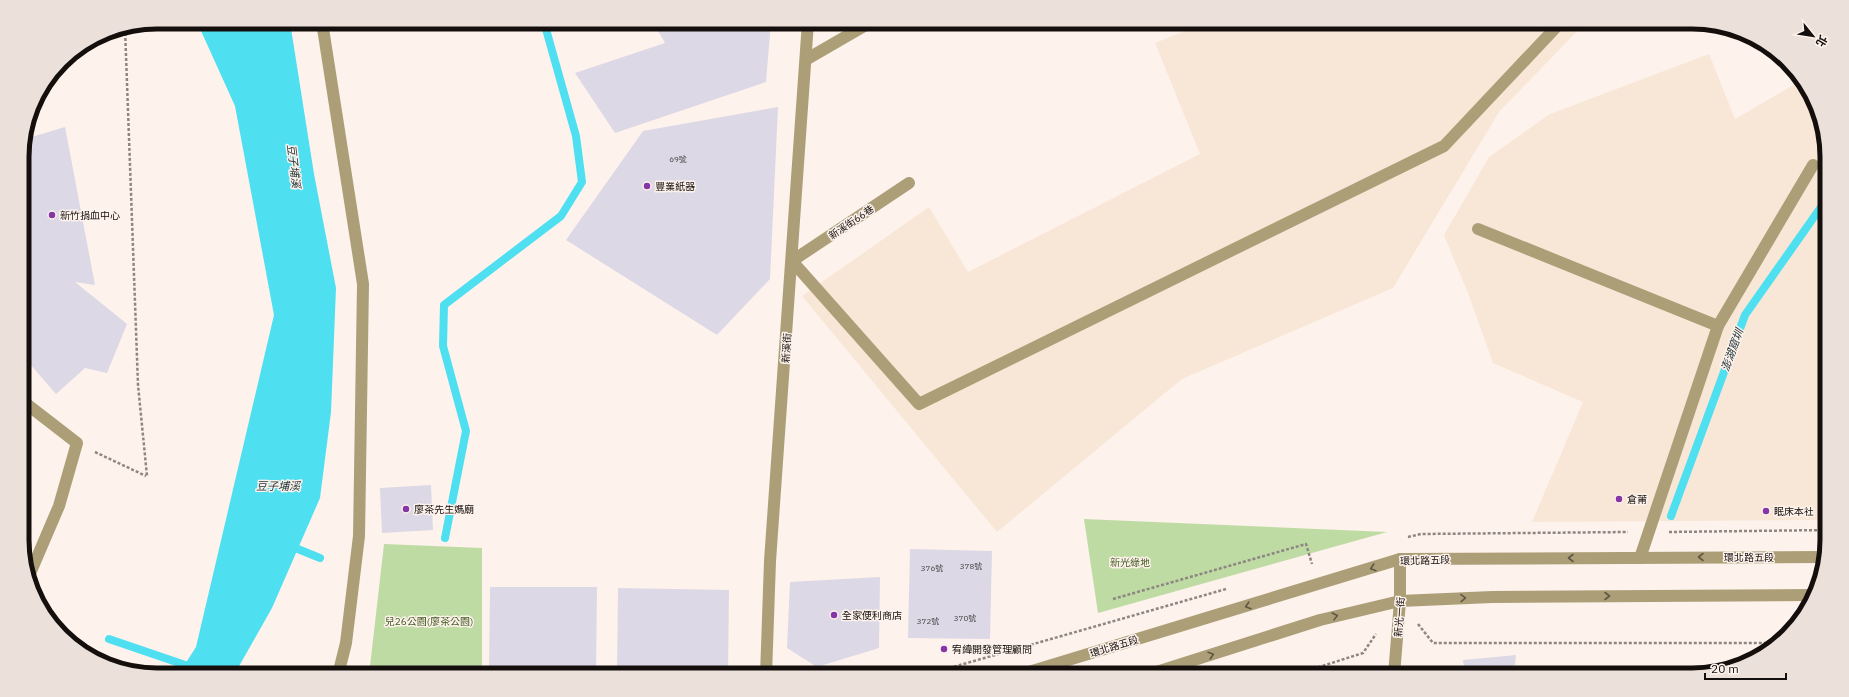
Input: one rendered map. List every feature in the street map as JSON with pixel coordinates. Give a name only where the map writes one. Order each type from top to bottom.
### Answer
[{"type":"street","points":[[323,29],[363,284],[359,536],[346,643],[340,668]]},
{"type":"street","name":"新溪街","points":[[766,668],[770,561],[807,59],[808,29]]},
{"type":"street","points":[[807,59],[858,29]]},
{"type":"street","points":[[792,261],[919,404],[1444,146],[1554,29]]},
{"type":"street","points":[[1640,558],[1718,326],[1812,165]]},
{"type":"street","name":"新溪街66巷","points":[[792,261],[910,183]]},
{"type":"street","points":[[1478,229],[1718,326]]},
{"type":"street","points":[[29,406],[77,443],[59,506],[32,569]]},
{"type":"street","name":"環北路五段","points":[[1042,668],[1400,559],[1819,557]]},
{"type":"street","name":"新光一街","points":[[1395,668],[1400,601],[1400,559]]},
{"type":"street","points":[[1169,668],[1320,620],[1400,601],[1492,597],[1808,595]]},
{"type":"path","points":[[77,443],[147,476],[138,386],[125,33]]},
{"type":"path","points":[[1113,599],[1306,544],[1312,564]]},
{"type":"path","points":[[1400,601],[1434,643],[1768,643]]},
{"type":"path","points":[[1316,668],[1363,653],[1379,630]]},
{"type":"shaded area","points":[[1190,29],[1579,29],[1499,112],[1393,288],[1182,379],[997,532],[802,296],[929,207],[968,272],[1200,154],[1155,43]]},
{"type":"shaded area","points":[[1709,54],[1735,119],[1797,83],[1803,93],[1816,124],[1820,157],[1820,520],[1532,522],[1583,402],[1493,363],[1468,293],[1444,235],[1489,157],[1550,114]]},
{"type":"green space","name":"新光綠地","points":[[1084,519],[1387,532],[1098,613]]},
{"type":"green space","name":"兒26公園(廖茶公園)","points":[[384,544],[482,548],[482,668],[370,668]]},
{"type":"water","name":"豆子埔溪","points":[[200,29],[291,29],[314,174],[336,288],[331,412],[320,498],[272,608],[238,668],[182,668],[196,647],[274,315],[235,106]]},
{"type":"building","points":[[657,29],[770,29],[766,82],[615,133],[575,73],[665,43]]},
{"type":"building","name":"豐業紙器","points":[[778,107],[770,279],[717,335],[566,240],[643,131]]},
{"type":"building","name":"新竹捐血中心","points":[[65,127],[95,285],[75,282],[127,324],[107,373],[85,368],[56,394],[29,363],[29,148],[30,137]]},
{"type":"building","name":"廖茶先生媽廟","points":[[431,485],[433,530],[382,533],[380,488]]},
{"type":"building","points":[[910,549],[992,551],[990,639],[908,638]]},
{"type":"building","name":"全家便利商店","points":[[880,577],[879,648],[817,667],[787,648],[790,582]]},
{"type":"building","points":[[490,587],[597,587],[596,668],[489,668]]},
{"type":"building","points":[[618,588],[729,590],[728,668],[617,668]]},
{"type":"building","points":[[1516,655],[1515,665],[1496,668],[1464,668],[1463,660]]},
{"type":"waterway","points":[[445,538],[466,431],[443,346],[444,305],[561,216],[582,182],[576,136],[546,29]]},
{"type":"waterway","name":"澎湖窟圳","points":[[1671,516],[1745,315],[1820,209]]},
{"type":"waterway","points":[[288,545],[320,558]]},
{"type":"waterway","points":[[109,639],[194,668]]},
{"type":"place","name":"豐業紙器","points":[[647,186]]},
{"type":"place","name":"新竹捐血中心","points":[[52,215]]},
{"type":"place","name":"倉莆","points":[[1619,499]]},
{"type":"place","name":"廖茶先生媽廟","points":[[406,509]]},
{"type":"place","name":"眠床本社","points":[[1766,511]]},
{"type":"place","name":"全家便利商店","points":[[834,615]]},
{"type":"place","name":"宥緯開發管理顧問","points":[[944,649]]}]
